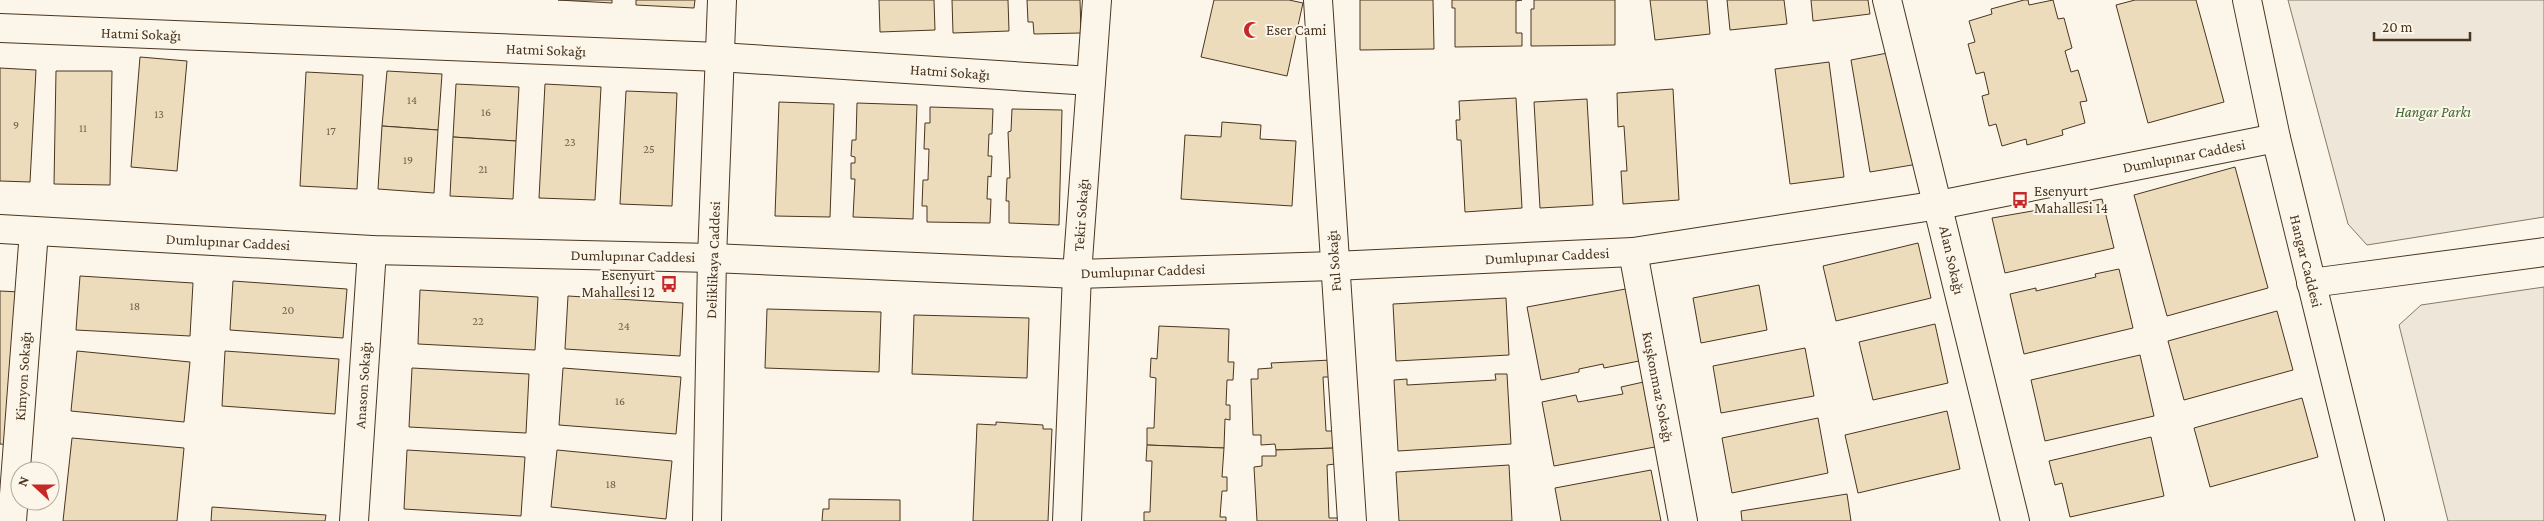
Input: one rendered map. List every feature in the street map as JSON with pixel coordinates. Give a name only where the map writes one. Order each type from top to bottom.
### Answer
[{"type":"street","name":"Deliklikaya Caddesi","points":[[707,521],[712,258],[722,0]]},
{"type":"street","name":"Tekir Sokağı","points":[[1067,521],[1077,274],[1097,0]]},
{"type":"street","name":"Ful Sokağı","points":[[1318,0],[1352,521]]},
{"type":"street","name":"Alan Sokağı","points":[[1887,0],[1939,205],[2014,521]]},
{"type":"street","name":"Hangar Caddesi","points":[[2247,0],[2276,138],[2370,521]]},
{"type":"street","name":"Hatmi Sokağı","points":[[0,28],[719,57],[1091,81]]},
{"type":"street","name":"Dumlupınar Caddesi","points":[[0,229],[372,250],[712,258],[1077,274],[1334,266],[1634,252],[1939,205],[2276,138]]},
{"type":"street","name":"Kimyon Sokağı","points":[[12,521],[34,231]]},
{"type":"street","name":"Anason Sokağı","points":[[354,521],[372,250]]},
{"type":"street","name":"Kuşkonmaz Sokağı","points":[[1634,252],[1683,521]]},
{"type":"street","points":[[2312,283],[2544,252]]},
{"type":"green space","name":"Hangar Parkı","points":[[2288,0],[2544,0],[2544,217],[2367,245],[2348,224]]},
{"type":"green space","points":[[2544,287],[2544,521],[2448,521],[2399,325],[2421,305]]},
{"type":"building","points":[[558,0],[612,0],[612,3]]},
{"type":"building","points":[[636,0],[695,0],[694,8],[636,5]]},
{"type":"building","points":[[879,0],[934,0],[935,30],[880,32]]},
{"type":"building","points":[[952,0],[1008,0],[1009,31],[953,33]]},
{"type":"building","points":[[1027,0],[1080,0],[1081,33],[1034,34],[1033,22],[1028,22]]},
{"type":"building","name":"Eser Cami","points":[[1214,0],[1289,0],[1303,3],[1287,76],[1201,57]]},
{"type":"building","points":[[1360,0],[1433,0],[1434,49],[1360,50]]},
{"type":"building","points":[[1452,0],[1522,0],[1516,1],[1516,33],[1522,33],[1522,46],[1455,47],[1455,8],[1452,8]]},
{"type":"building","points":[[1534,0],[1615,0],[1615,45],[1531,46],[1531,9],[1534,9]]},
{"type":"building","points":[[1650,0],[1707,0],[1710,34],[1655,40]]},
{"type":"building","points":[[1727,0],[1784,0],[1787,24],[1730,30]]},
{"type":"building","points":[[1811,0],[1868,0],[1870,14],[1813,21]]},
{"type":"building","points":[[2028,0],[2029,5],[2053,0],[2058,19],[2064,18],[2072,48],[2065,51],[2071,72],[2078,70],[2087,101],[2080,102],[2085,123],[2062,130],[2063,135],[2027,145],[2026,139],[2002,146],[1996,124],[1989,126],[1982,96],[1989,94],[1984,72],[1976,74],[1968,44],[1975,42],[1969,21],[1992,14],[1991,9]]},
{"type":"building","points":[[2135,0],[2196,0],[2224,102],[2148,123],[2116,5]]},
{"type":"building","points":[[1898,51],[1918,164],[1870,172],[1851,60]]},
{"type":"building","points":[[140,57],[187,61],[177,171],[131,167]]},
{"type":"building","points":[[1829,62],[1844,177],[1790,184],[1775,69]]},
{"type":"building","points":[[0,68],[36,70],[30,182],[0,181]]},
{"type":"building","points":[[56,71],[112,71],[110,185],[54,184]]},
{"type":"building","points":[[387,71],[442,74],[438,130],[382,126]]},
{"type":"building","points":[[306,72],[363,75],[357,189],[300,186]]},
{"type":"building","points":[[456,84],[519,87],[516,141],[453,137]]},
{"type":"building","points":[[545,84],[601,87],[595,200],[539,198]]},
{"type":"building","points":[[1673,89],[1679,200],[1623,204],[1621,171],[1627,171],[1624,126],[1618,127],[1617,93]]},
{"type":"building","points":[[626,91],[677,93],[672,206],[620,204]]},
{"type":"building","points":[[1516,98],[1522,208],[1465,212],[1461,140],[1457,140],[1456,120],[1460,120],[1459,101]]},
{"type":"building","points":[[1587,99],[1593,205],[1540,208],[1534,102]]},
{"type":"building","points":[[779,102],[834,104],[830,217],[775,216]]},
{"type":"building","points":[[857,103],[917,105],[913,219],[853,217],[855,179],[851,179],[851,163],[855,163],[855,157],[851,156],[852,140],[856,140]]},
{"type":"building","points":[[930,107],[993,109],[992,134],[989,134],[988,156],[992,156],[991,177],[988,176],[987,199],[991,199],[990,223],[927,222],[927,206],[922,206],[923,180],[928,180],[929,149],[924,149],[925,123],[930,123]]},
{"type":"building","points":[[1012,109],[1062,110],[1059,225],[1009,223],[1009,201],[1006,201],[1007,178],[1010,178],[1008,132],[1011,131]]},
{"type":"building","points":[[1222,122],[1261,125],[1260,139],[1296,141],[1292,206],[1181,199],[1185,135],[1221,137]]},
{"type":"building","points":[[382,126],[438,130],[434,193],[378,189]]},
{"type":"building","points":[[453,137],[516,141],[513,199],[450,196]]},
{"type":"building","points":[[2235,167],[2268,288],[2167,316],[2134,195]]},
{"type":"building","points":[[2102,199],[2114,248],[2005,273],[1992,218]]},
{"type":"building","points":[[1918,243],[1931,298],[1836,321],[1823,266]]},
{"type":"building","points":[[2119,269],[2133,328],[2024,354],[2010,294],[2036,288],[2036,291],[2096,277],[2095,274]]},
{"type":"building","points":[[80,276],[193,283],[190,336],[76,330]]},
{"type":"building","points":[[233,281],[347,289],[343,338],[230,330]]},
{"type":"building","points":[[1759,285],[1767,330],[1701,343],[1693,298]]},
{"type":"building","points":[[1631,288],[1644,360],[1604,368],[1603,364],[1579,369],[1579,372],[1541,380],[1527,307]]},
{"type":"building","points":[[420,290],[538,297],[535,350],[418,344]]},
{"type":"building","points":[[0,291],[20,292],[11,445],[0,444]]},
{"type":"building","points":[[568,296],[683,303],[680,356],[565,349]]},
{"type":"building","points":[[1506,298],[1509,355],[1396,361],[1393,304]]},
{"type":"building","points":[[767,309],[881,312],[879,372],[765,368]]},
{"type":"building","points":[[2277,311],[2293,370],[2184,400],[2168,341]]},
{"type":"building","points":[[914,315],[1029,318],[1027,378],[912,374]]},
{"type":"building","points":[[1935,324],[1948,383],[1873,400],[1859,342]]},
{"type":"building","points":[[1159,326],[1229,329],[1228,362],[1234,362],[1233,380],[1227,380],[1226,405],[1230,405],[1230,420],[1225,419],[1224,448],[1147,445],[1147,428],[1154,428],[1156,378],[1150,377],[1151,358],[1157,359]]},
{"type":"building","points":[[1805,348],[1814,396],[1721,413],[1713,366]]},
{"type":"building","points":[[77,351],[190,362],[184,422],[71,411]]},
{"type":"building","points":[[225,351],[339,359],[335,414],[222,406]]},
{"type":"building","points":[[2140,355],[2154,416],[2045,441],[2031,380]]},
{"type":"building","points":[[1331,360],[1331,377],[1323,377],[1326,431],[1334,431],[1335,448],[1276,450],[1275,444],[1261,445],[1261,435],[1253,435],[1251,379],[1258,379],[1258,369],[1272,368],[1271,363]]},
{"type":"building","points":[[412,368],[529,374],[526,433],[409,427]]},
{"type":"building","points":[[563,368],[681,377],[676,434],[559,425]]},
{"type":"building","points":[[1495,374],[1507,374],[1511,444],[1398,451],[1394,380],[1407,379],[1407,385],[1496,380]]},
{"type":"building","points":[[1648,381],[1660,446],[1554,466],[1542,402],[1576,395],[1578,402],[1623,394],[1621,387]]},
{"type":"building","points":[[2302,398],[2318,457],[2210,487],[2194,428]]},
{"type":"building","points":[[1947,411],[1960,469],[1858,493],[1845,435]]},
{"type":"building","points":[[1818,418],[1828,473],[1732,493],[1722,438]]},
{"type":"building","points":[[996,422],[1043,425],[1043,429],[1052,429],[1048,521],[973,521],[977,424],[996,425]]},
{"type":"building","points":[[2151,437],[2164,496],[2070,517],[2062,483],[2055,485],[2049,461]]},
{"type":"building","points":[[72,438],[184,448],[177,521],[63,521]]},
{"type":"building","points":[[1147,445],[1224,448],[1222,477],[1227,477],[1227,491],[1222,491],[1220,517],[1226,517],[1226,521],[1144,521],[1144,512],[1150,512],[1152,461],[1146,461]]},
{"type":"building","points":[[1335,448],[1335,464],[1327,465],[1329,518],[1337,518],[1338,521],[1257,521],[1254,467],[1262,466],[1262,456],[1276,456],[1276,450]]},
{"type":"building","points":[[407,450],[525,457],[521,516],[404,509]]},
{"type":"building","points":[[557,450],[672,461],[666,519],[551,507]]},
{"type":"building","points":[[1509,465],[1512,521],[1399,521],[1396,472]]},
{"type":"building","points":[[1651,470],[1661,521],[1561,521],[1555,488]]},
{"type":"building","points":[[1847,494],[1851,521],[1742,521],[1741,511]]},
{"type":"building","points":[[829,499],[900,500],[900,521],[822,521],[823,509],[829,509]]},
{"type":"building","points":[[212,507],[326,515],[325,521],[211,521]]},
{"type":"place","name":"Eser Cami","points":[[1252,30]]},
{"type":"place","name":"Esenyurt Mahallesi 14","points":[[2020,200]]},
{"type":"place","name":"Esenyurt Mahallesi 12","points":[[669,284]]}]
